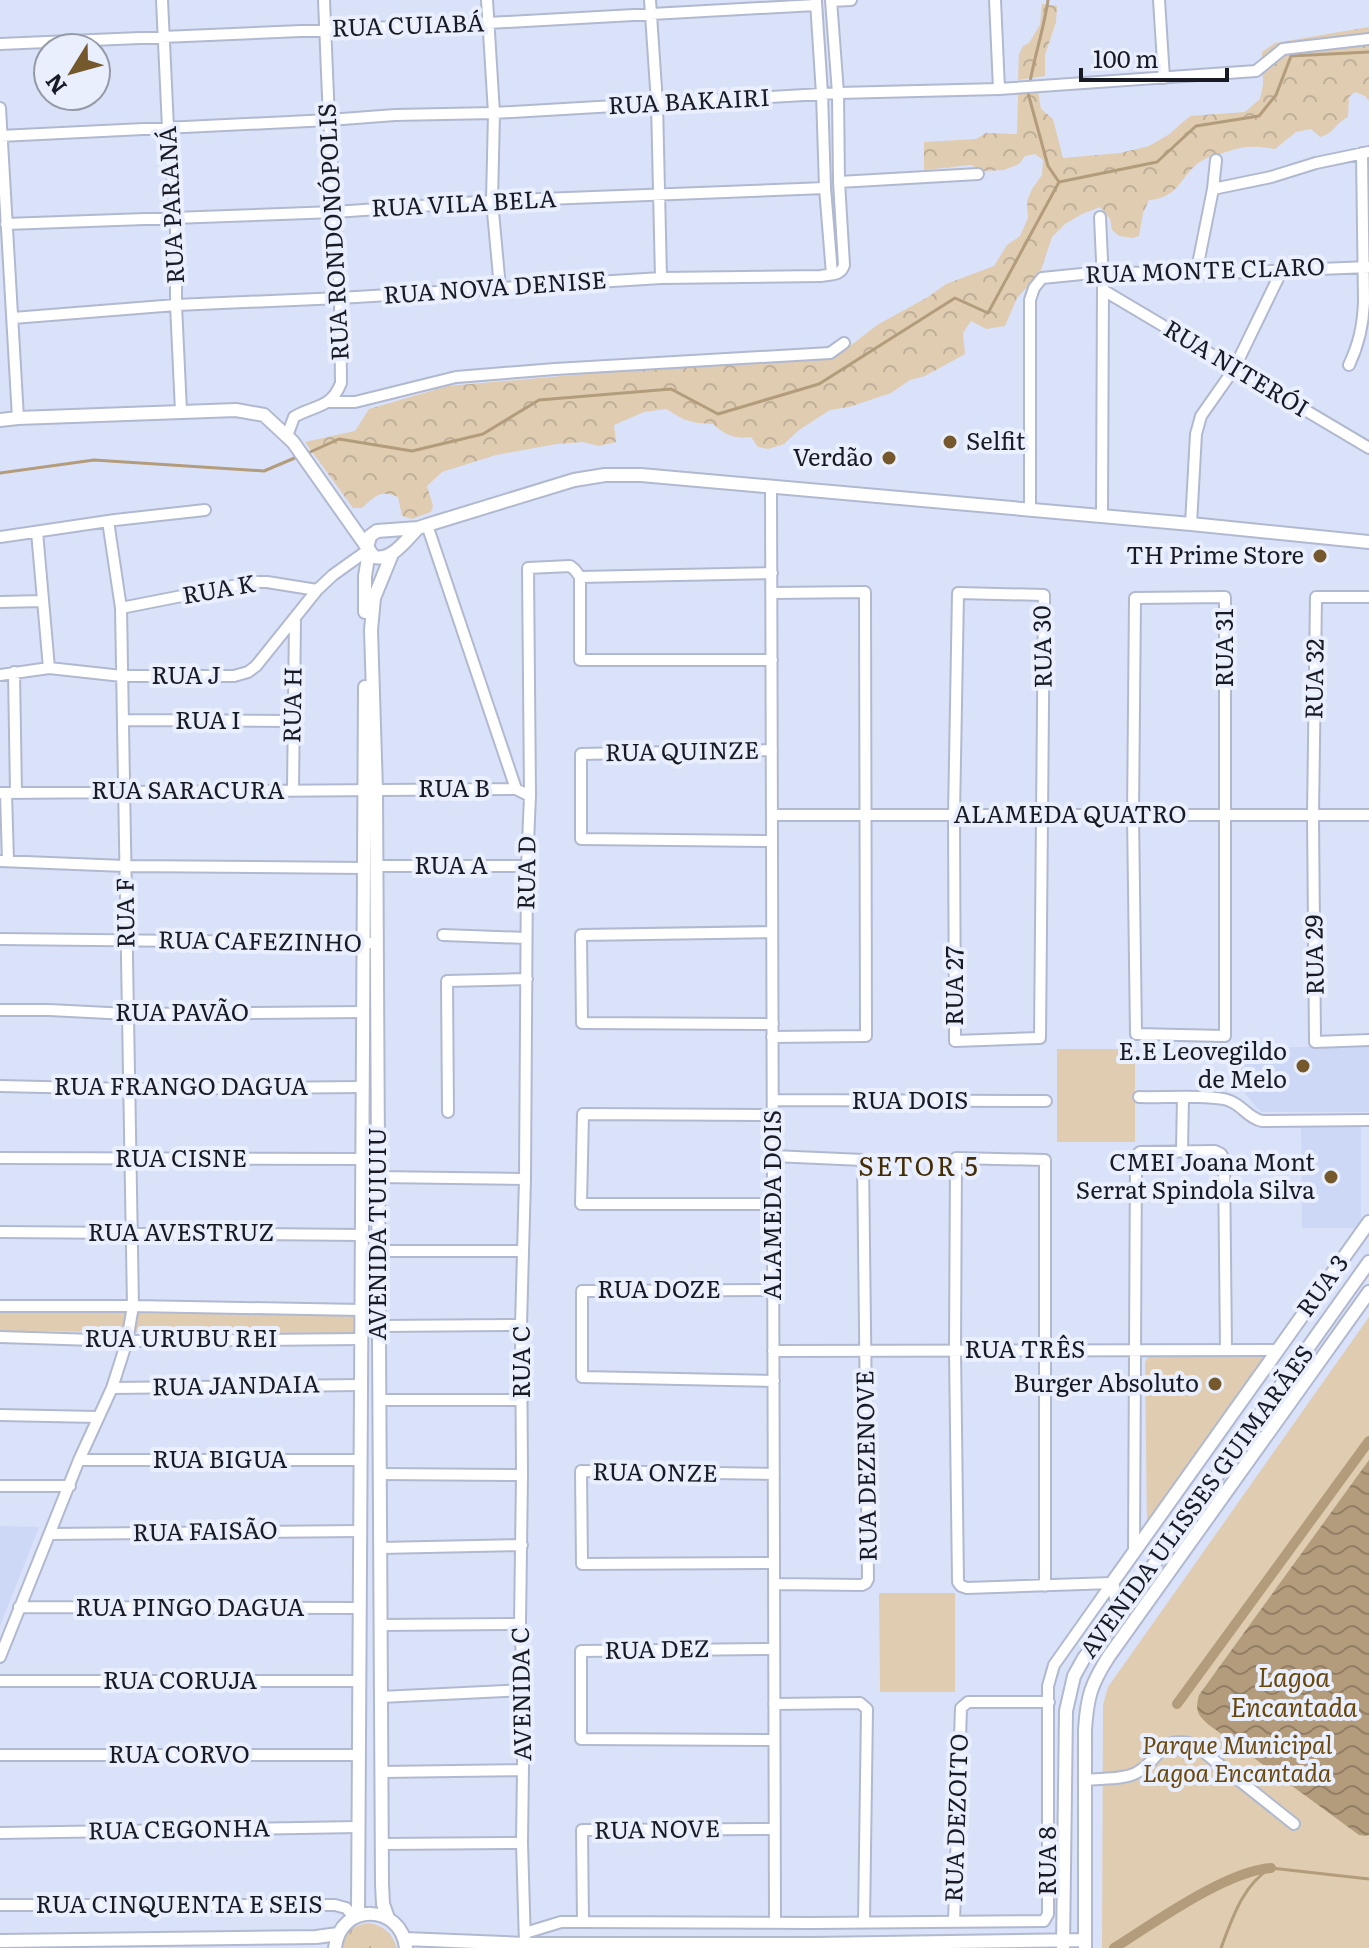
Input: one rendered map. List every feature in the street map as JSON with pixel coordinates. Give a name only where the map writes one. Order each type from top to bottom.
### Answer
[{"type":"main road","points":[[0,420],[181,411],[236,410],[264,415],[290,439],[311,465],[374,557],[382,559],[393,553],[422,527]]},
{"type":"main road","points":[[368,550],[370,536],[381,530],[422,527],[574,480],[605,475],[641,475],[1369,542]]},
{"type":"main road","points":[[341,509],[394,539],[393,553]]},
{"type":"main road","name":"AVENIDA TUIUIU","points":[[368,550],[365,576],[370,789]]},
{"type":"main road","name":"AVENIDA TUIUIU","points":[[388,1918],[383,1904],[381,1844],[378,1140],[370,943],[370,789],[374,598],[393,553]]},
{"type":"main road","name":"AVENIDA TUIUIU","points":[[356,1916],[363,1012],[370,943]]},
{"type":"main road","points":[[362,1139],[378,1140]]},
{"type":"main road","name":"RUA 3","points":[[1278,1350],[1369,1222]]},
{"type":"main road","name":"AVENIDA ULISSES GUIMARÃES","points":[[1063,1945],[1066,1711],[1074,1676],[1369,1262]]},
{"type":"main road","name":"AVENIDA ULISSES GUIMARÃES","points":[[1085,1944],[1087,1702],[1094,1680],[1369,1292]]},
{"type":"main road","name":"RUA 8","points":[[1112,1583],[1278,1350]]},
{"type":"main road","points":[[360,1509],[380,1510]]},
{"type":"main road","points":[[1112,1583],[1120,1612]]},
{"type":"main road","points":[[335,1948],[338,1934],[345,1924],[356,1916],[368,1913],[388,1918],[401,1931],[406,1944],[525,1938],[813,1944],[1085,1944]]},
{"type":"main road","points":[[0,1941],[300,1938],[338,1934]]},
{"type":"street","name":"RUA PARANÁ","points":[[162,0],[176,219],[181,411]]},
{"type":"street","name":"RUA RONDONÓPOLIS","points":[[324,0],[340,298],[341,383],[337,394],[329,402]]},
{"type":"street","points":[[487,0],[494,113],[492,201],[500,288]]},
{"type":"street","points":[[650,0],[657,103],[661,278]]},
{"type":"street","points":[[816,3],[832,274],[841,272],[844,265],[838,93],[831,0],[851,0]]},
{"type":"street","points":[[995,0],[999,89]]},
{"type":"street","points":[[1159,0],[1164,78]]},
{"type":"street","name":"RUA CUIABÁ","points":[[0,44],[488,23],[816,3]]},
{"type":"street","name":"RUA BAKAIRI","points":[[1,136],[838,93],[1023,88],[1256,71],[1283,49],[1369,39]]},
{"type":"street","points":[[0,108],[18,418]]},
{"type":"street","points":[[1213,189],[1365,153],[1367,267],[1362,327],[1358,347],[1349,365]]},
{"type":"street","points":[[1196,274],[1216,160]]},
{"type":"street","points":[[839,182],[978,174]]},
{"type":"street","name":"RUA VILA BELA","points":[[6,224],[176,219],[492,201],[825,188]]},
{"type":"street","points":[[1100,217],[1103,290],[1102,516]]},
{"type":"street","name":"RUA MONTE CLARO","points":[[1030,510],[1030,300],[1042,278],[1102,272],[1196,274],[1367,267]]},
{"type":"street","points":[[1191,524],[1196,434],[1201,416],[1234,369],[1282,270]]},
{"type":"street","name":"RUA NOVA DENISE","points":[[13,318],[176,305],[661,278],[832,274]]},
{"type":"street","name":"RUA NITERÓI","points":[[1103,290],[1369,448]]},
{"type":"street","points":[[290,439],[294,417],[329,402],[355,402],[456,377],[830,353],[844,343]]},
{"type":"street","name":"ALAMEDA DOIS","points":[[771,488],[775,1922]]},
{"type":"street","points":[[0,537],[205,510]]},
{"type":"street","name":"RUA F","points":[[0,1657],[79,1460],[112,1388],[127,1341],[133,1306],[121,608],[108,521]]},
{"type":"street","points":[[422,527],[516,789]]},
{"type":"street","points":[[37,532],[49,668]]},
{"type":"street","name":"RUA J","points":[[0,675],[49,668],[122,676],[234,676],[248,672],[317,590],[368,550]]},
{"type":"street","name":"RUA D","points":[[525,1179],[530,796],[528,568],[570,566],[580,577]]},
{"type":"street","points":[[772,573],[580,577],[580,660],[772,660]]},
{"type":"street","name":"RUA K","points":[[121,608],[253,582],[317,590]]},
{"type":"street","points":[[772,593],[865,592],[866,815],[866,1036],[772,1037]]},
{"type":"street","name":"RUA 30","points":[[954,815],[958,593],[1044,595],[1043,815]]},
{"type":"street","name":"RUA 31","points":[[1133,815],[1135,598],[1225,597],[1224,815]]},
{"type":"street","name":"RUA 32","points":[[1313,815],[1316,597],[1369,597]]},
{"type":"street","points":[[0,602],[43,601]]},
{"type":"street","name":"RUA H","points":[[293,790],[295,619]]},
{"type":"street","points":[[4,861],[14,672]]},
{"type":"street","name":"RUA I","points":[[123,720],[293,721]]},
{"type":"street","name":"RUA QUINZE","points":[[772,750],[581,754],[581,839],[772,841]]},
{"type":"street","name":"RUA B","points":[[370,789],[516,789],[530,796]]},
{"type":"street","name":"RUA SARACURA","points":[[7,793],[370,789]]},
{"type":"street","name":"ALAMEDA QUATRO","points":[[772,815],[1369,815]]},
{"type":"street","name":"RUA 27","points":[[954,815],[955,1041],[1040,1038],[1043,815]]},
{"type":"street","points":[[1133,815],[1136,1034],[1225,1036],[1224,815]]},
{"type":"street","name":"RUA 29","points":[[1313,815],[1315,1042],[1369,1040]]},
{"type":"street","name":"RUA A","points":[[4,861],[125,866],[527,866]]},
{"type":"street","points":[[772,932],[581,935],[582,1023],[773,1024]]},
{"type":"street","points":[[443,935],[526,938]]},
{"type":"street","name":"RUA CAFEZINHO","points":[[0,939],[370,943]]},
{"type":"street","points":[[448,1112],[447,981],[527,979]]},
{"type":"street","name":"RUA PAVÃO","points":[[0,1010],[128,1014],[363,1012]]},
{"type":"street","name":"RUA FRANGO DAGUA","points":[[0,1086],[129,1089],[363,1087]]},
{"type":"street","points":[[1139,1097],[1220,1098],[1233,1102],[1249,1116],[1262,1121],[1369,1120]]},
{"type":"street","points":[[1182,1150],[1183,1098]]},
{"type":"street","name":"RUA DOIS","points":[[773,1100],[1046,1101]]},
{"type":"street","points":[[773,1115],[583,1114],[581,1204],[773,1204]]},
{"type":"street","points":[[1134,1553],[1136,1156],[1145,1150],[1215,1151],[1224,1159],[1226,1350]]},
{"type":"street","points":[[773,1156],[863,1160],[865,1351]]},
{"type":"street","name":"RUA CISNE","points":[[0,1158],[362,1159]]},
{"type":"street","points":[[1045,1586],[1045,1160],[956,1158],[957,1580],[965,1588],[1045,1586],[1112,1583]]},
{"type":"street","points":[[377,1177],[525,1179]]},
{"type":"street","name":"RUA C","points":[[522,1545],[521,1325],[525,1179]]},
{"type":"street","name":"RUA AVESTRUZ","points":[[0,1232],[362,1235]]},
{"type":"street","points":[[378,1251],[523,1251]]},
{"type":"street","name":"RUA DOZE","points":[[773,1290],[582,1291],[582,1377],[774,1381]]},
{"type":"street","points":[[0,1306],[361,1310]]},
{"type":"street","points":[[379,1326],[521,1325]]},
{"type":"street","name":"RUA URUBU REI","points":[[0,1337],[127,1341],[361,1339]]},
{"type":"street","name":"RUA TRÊS","points":[[773,1351],[1278,1350]]},
{"type":"street","name":"RUA DEZENOVE","points":[[774,1584],[862,1585],[868,1581],[865,1351]]},
{"type":"street","name":"RUA JANDAIA","points":[[112,1388],[361,1385]]},
{"type":"street","points":[[379,1400],[522,1400]]},
{"type":"street","points":[[0,1415],[97,1417]]},
{"type":"street","name":"RUA BIGUA","points":[[79,1460],[361,1460]]},
{"type":"street","name":"RUA ONZE","points":[[774,1474],[581,1471],[582,1564],[774,1563]]},
{"type":"street","points":[[379,1474],[522,1475]]},
{"type":"street","points":[[0,1486],[70,1486]]},
{"type":"street","name":"RUA FAISÃO","points":[[50,1534],[360,1531]]},
{"type":"street","points":[[380,1548],[522,1545]]},
{"type":"street","name":"AVENIDA C","points":[[522,1545],[522,1843]]},
{"type":"street","name":"RUA 8","points":[[525,1938],[561,1922],[927,1923],[1042,1922],[1047,1919],[1048,1686],[1054,1665],[1112,1583]]},
{"type":"street","name":"RUA PINGO DAGUA","points":[[19,1607],[360,1608]]},
{"type":"street","points":[[380,1625],[520,1624]]},
{"type":"street","name":"RUA DEZ","points":[[774,1649],[581,1651],[581,1739],[774,1740]]},
{"type":"street","name":"RUA CORUJA","points":[[0,1681],[359,1681]]},
{"type":"street","points":[[381,1697],[524,1690]]},
{"type":"street","name":"RUA DEZOITO","points":[[954,1922],[961,1708],[968,1702],[1049,1702]]},
{"type":"street","points":[[774,1704],[860,1703],[867,1709],[864,1922]]},
{"type":"street","points":[[1085,1780],[1135,1773],[1167,1745],[1181,1740],[1195,1745],[1294,1824]]},
{"type":"street","name":"RUA CORVO","points":[[0,1755],[359,1755]]},
{"type":"street","points":[[381,1772],[523,1770]]},
{"type":"street","name":"RUA CEGONHA","points":[[0,1833],[359,1827]]},
{"type":"street","name":"RUA NOVE","points":[[583,1922],[582,1830],[774,1829]]},
{"type":"street","points":[[381,1844],[522,1843],[525,1938]]},
{"type":"street","name":"RUA CINQUENTA E SEIS","points":[[0,1905],[335,1905],[346,1908],[356,1916]]},
{"type":"street","points":[[1006,1922],[1008,1942]]},
{"type":"street","points":[[813,1923],[813,1944]]},
{"type":"street","points":[[927,1923],[927,1944]]},
{"type":"shaded area","name":"E.E Leovegildo de Melo","points":[[1369,1046],[1369,1112],[1261,1112],[1237,1084],[1238,1048]]},
{"type":"shaded area","name":"CMEI Joana Mont Serrat Spindola Silva","points":[[1301,1126],[1361,1126],[1361,1228],[1302,1228]]},
{"type":"shaded area","points":[[0,1526],[39,1527],[0,1626]]},
{"type":"green space","points":[[1042,4],[1057,6],[1056,22],[1045,55],[1045,76],[1018,80],[1019,54],[1040,25]]},
{"type":"green space","points":[[1369,27],[1369,101],[1355,92],[1349,97],[1348,117],[1329,133],[1320,137],[1311,129],[1296,132],[1275,149],[1247,147],[1205,159],[1172,192],[1149,200],[1139,236],[1133,238],[1119,236],[1112,230],[1110,219],[1100,207],[1082,214],[1065,224],[1052,237],[1040,273],[1017,298],[1005,326],[986,329],[971,321],[963,333],[965,354],[925,376],[910,380],[891,393],[830,410],[784,444],[768,449],[758,447],[751,437],[730,435],[713,424],[683,419],[666,409],[644,412],[614,425],[616,442],[599,446],[583,442],[557,444],[496,455],[442,472],[427,486],[433,506],[431,512],[412,519],[402,516],[398,497],[392,495],[378,495],[362,508],[353,508],[305,442],[355,431],[369,409],[448,386],[827,358],[845,350],[877,325],[946,284],[994,266],[1007,245],[1020,236],[1028,218],[1027,201],[1042,175],[1043,160],[1035,154],[1025,156],[1019,164],[1004,170],[983,171],[971,165],[924,170],[924,142],[976,139],[986,133],[1017,134],[1018,94],[1038,91],[1041,109],[1053,119],[1063,158],[1120,153],[1149,146],[1190,116],[1245,112],[1260,99],[1263,85],[1262,52],[1275,43]]},
{"type":"green space","points":[[1057,1049],[1135,1049],[1135,1142],[1057,1142]]},
{"type":"green space","points":[[0,1312],[356,1315],[356,1333],[0,1331]]},
{"type":"green space","name":"Parque Municipal Lagoa Encantada","points":[[1369,1317],[1369,1948],[1102,1948],[1103,1705],[1108,1687]]},
{"type":"green space","points":[[1150,1354],[1268,1354],[1147,1529],[1145,1362]]},
{"type":"green space","points":[[879,1593],[955,1593],[955,1692],[880,1692]]},
{"type":"green space","points":[[369,1923],[387,1931],[397,1948],[338,1948],[349,1931]]},
{"type":"water","name":"Lagoa Encantada","points":[[1369,1460],[1369,1835],[1366,1836],[1359,1835],[1209,1725],[1198,1712],[1197,1705],[1199,1695]]},
{"type":"waterway","points":[[1030,82],[1048,0]]},
{"type":"waterway","points":[[308,453],[339,439],[412,451],[483,434],[539,400],[671,389],[718,414],[819,384],[955,298],[988,313],[1059,182],[1157,162],[1196,126],[1259,116],[1276,95],[1291,56],[1369,52]]},
{"type":"waterway","points":[[1029,90],[1048,166],[1059,182]]},
{"type":"waterway","points":[[0,473],[94,460],[264,471],[297,457]]},
{"type":"waterway","points":[[1177,1704],[1369,1441]]},
{"type":"waterway","points":[[1221,1948],[1246,1893],[1271,1868],[1369,1879]]},
{"type":"waterway","points":[[1114,1948],[1212,1888],[1253,1871],[1271,1868]]},
{"type":"place","name":"Selfit","points":[[950,442]]},
{"type":"place","name":"Verdão","points":[[889,458]]},
{"type":"place","name":"TH Prime Store","points":[[1320,556]]},
{"type":"place","name":"E.E Leovegildo de Melo","points":[[1303,1066]]},
{"type":"place","name":"CMEI Joana Mont Serrat Spindola Silva","points":[[1331,1177]]},
{"type":"place","name":"Burger Absoluto","points":[[1215,1384]]},
{"type":"district","name":"SETOR 5","points":[[919,1167]]}]
